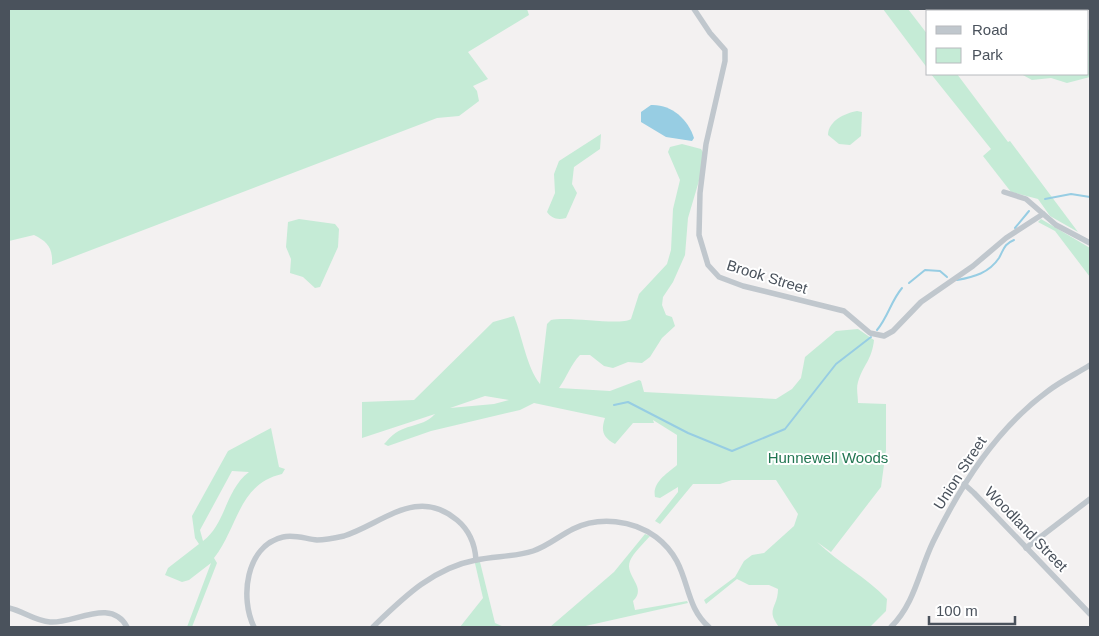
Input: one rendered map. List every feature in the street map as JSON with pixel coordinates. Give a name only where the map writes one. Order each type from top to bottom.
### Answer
[{"type":"street","name":"Brook Street","points":[[694,9],[710,33],[725,50],[725,61],[706,144],[700,193],[699,235],[708,264],[719,277],[743,286],[844,311],[870,333],[884,336],[893,331],[921,302],[973,266],[1006,238],[1043,214]]},
{"type":"street","points":[[1004,192],[1026,199],[1063,230],[1090,242]]},
{"type":"street","name":"Union Street","points":[[892,627],[911,599],[932,544],[964,484],[993,444],[1023,411],[1049,390],[1090,365]]},
{"type":"street","name":"Woodland Street","points":[[964,484],[1090,614]]},
{"type":"street","points":[[1026,548],[1090,499]]},
{"type":"street","points":[[254,627],[247,606],[248,576],[260,554],[272,543],[283,537],[331,539],[351,533],[400,510],[429,507],[444,512],[462,525],[473,542],[476,560]]},
{"type":"street","points":[[373,627],[410,591],[444,570],[476,560],[531,551],[574,529],[588,524],[610,522],[633,525],[655,536],[676,558],[682,570],[693,606],[699,617],[709,627]]},
{"type":"street","points":[[9,608],[50,622],[60,622],[94,614],[109,614],[117,616],[127,627]]},
{"type":"green space","points":[[9,9],[527,9],[529,15],[468,52],[488,79],[473,86],[477,91],[479,101],[459,116],[437,118],[52,265],[52,254],[49,246],[34,235],[9,241]]},
{"type":"green space","points":[[883,9],[908,9],[926,32],[926,66]]},
{"type":"green space","points":[[1089,30],[1090,77],[1067,83],[1051,78],[1032,80],[1023,75],[1089,75]]},
{"type":"green space","points":[[932,75],[958,75],[1078,232],[1050,216],[1038,199],[1011,192],[983,156],[991,149]]},
{"type":"green space","points":[[857,111],[862,112],[861,136],[850,145],[839,144],[828,135],[831,126],[838,118]]},
{"type":"green space","points":[[601,134],[600,149],[574,167],[572,184],[577,193],[566,218],[553,218],[547,212],[555,193],[554,174],[559,161]]},
{"type":"green space","name":"Hunnewell Woods","points":[[682,144],[701,149],[706,157],[688,218],[685,255],[673,282],[663,297],[662,305],[666,315],[672,317],[675,326],[662,338],[650,357],[642,363],[628,362],[613,368],[604,366],[590,355],[580,355],[559,388],[610,391],[639,380],[644,392],[776,399],[792,389],[801,378],[805,357],[836,331],[858,329],[874,340],[871,353],[857,384],[857,389],[858,403],[886,404],[886,450],[881,487],[831,552],[817,542],[887,599],[886,611],[870,627],[779,627],[773,616],[778,589],[769,585],[749,585],[737,579],[706,604],[704,600],[735,577],[744,561],[752,555],[764,553],[794,526],[798,514],[776,480],[732,480],[720,484],[693,484],[660,524],[655,521],[678,492],[678,487],[660,498],[655,497],[658,482],[677,465],[677,435],[653,420],[654,423],[633,423],[615,444],[605,436],[603,426],[605,418],[534,403],[520,410],[431,431],[388,446],[384,444],[392,435],[423,422],[435,414],[362,438],[362,402],[414,400],[493,322],[514,316],[528,361],[540,384],[547,324],[551,320],[570,319],[617,322],[631,319],[639,294],[667,264],[671,250],[673,209],[680,180],[668,152],[670,147]],"holes":[[[485,396],[509,400],[494,404],[450,408]]]},
{"type":"green space","points":[[299,219],[335,224],[339,229],[338,247],[320,287],[315,288],[303,277],[290,273],[291,259],[286,247],[288,222]]},
{"type":"green space","points":[[1041,219],[1090,248],[1090,277],[1055,231],[1038,222]]},
{"type":"green space","points":[[271,428],[279,467],[285,469],[282,474],[267,479],[256,487],[240,508],[222,546],[214,558],[217,563],[192,627],[187,627],[211,563],[189,580],[182,582],[165,575],[168,568],[199,544],[195,538],[192,516],[228,451]],"holes":[[[232,471],[249,472],[235,488],[217,526],[203,541],[200,530]]]},
{"type":"green space","points":[[645,534],[650,536],[634,555],[629,566],[638,591],[633,601],[635,610],[687,601],[688,603],[581,627],[550,627],[614,572]]},
{"type":"green space","points":[[479,558],[495,623],[504,627],[460,627],[483,598],[474,559]]},
{"type":"water","points":[[651,105],[665,107],[678,114],[688,125],[694,138],[692,141],[666,137],[641,122],[641,112]]},
{"type":"waterway","points":[[1045,199],[1071,194],[1090,197]]},
{"type":"waterway","points":[[1015,228],[1029,211]]},
{"type":"waterway","points":[[957,280],[975,276],[986,271],[999,258],[1006,245],[1014,240]]},
{"type":"waterway","points":[[909,283],[925,270],[940,271],[947,277]]},
{"type":"waterway","points":[[877,330],[902,288]]},
{"type":"waterway","points":[[614,405],[628,402],[688,433],[732,451],[785,429],[836,364],[871,337]]}]
